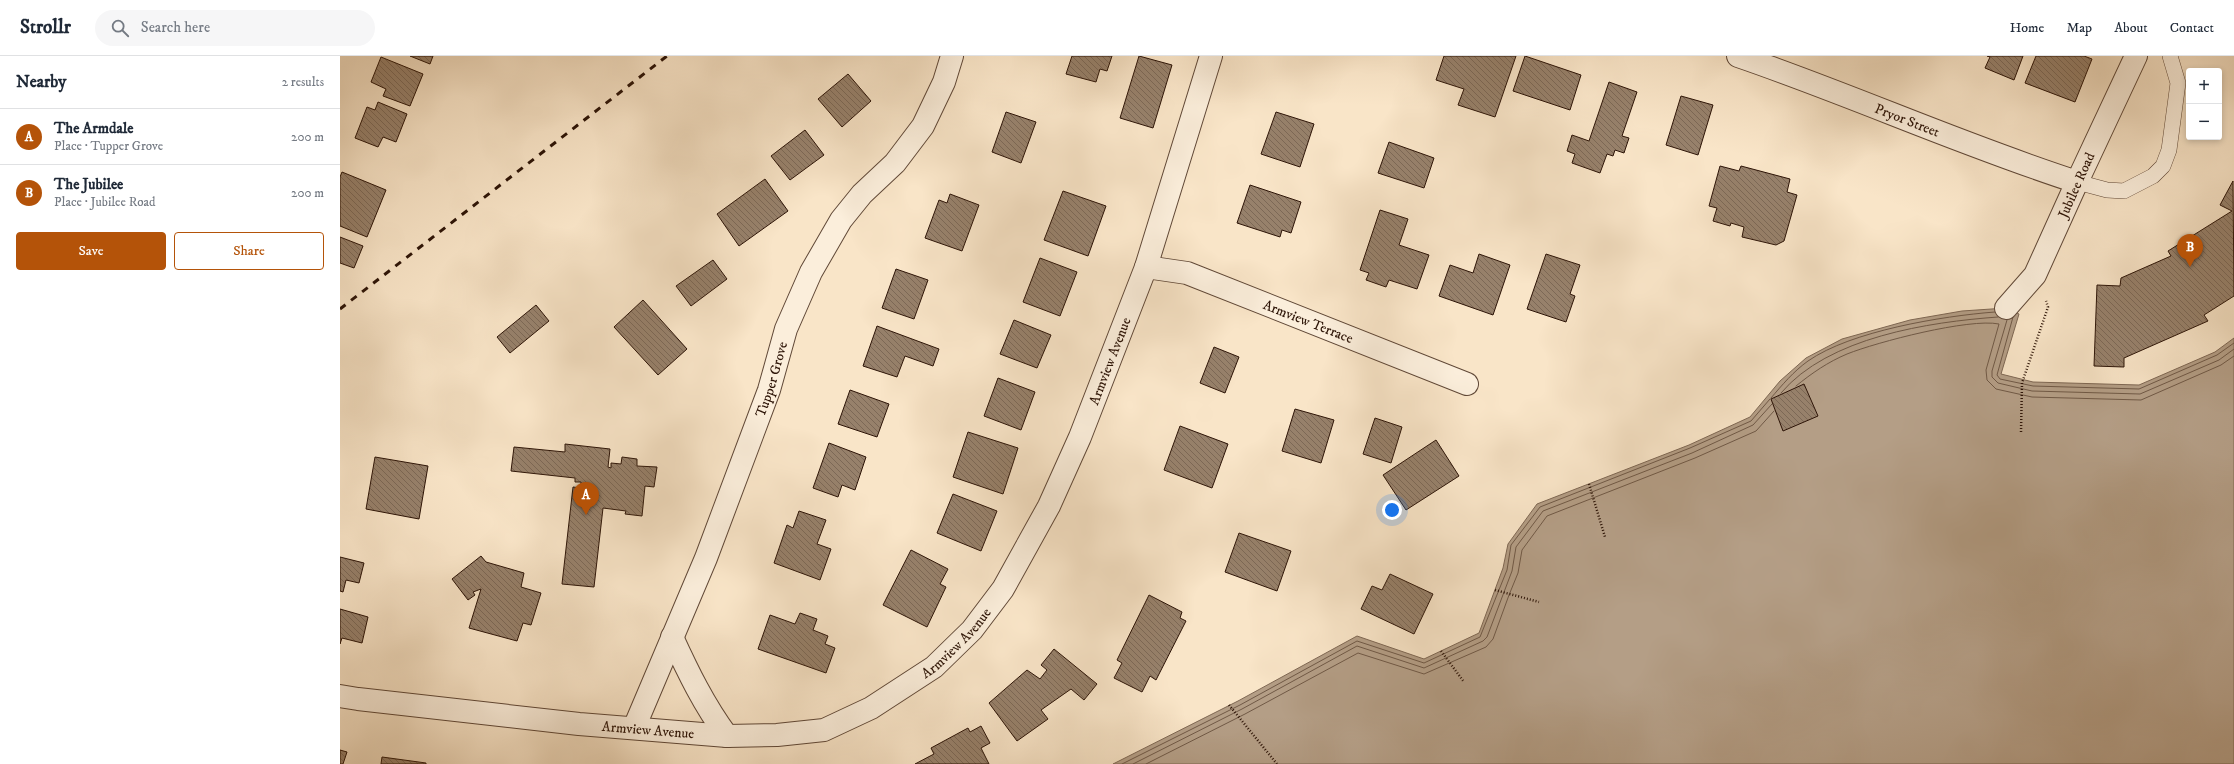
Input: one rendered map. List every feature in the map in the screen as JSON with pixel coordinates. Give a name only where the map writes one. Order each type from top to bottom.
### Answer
[{"type":"street","name":"Tupper Grove","points":[[634,728],[709,551],[769,390],[786,329],[810,272],[841,220],[862,194],[895,163],[923,126],[944,82],[952,56]]},
{"type":"street","name":"Armview Avenue","points":[[340,696],[634,728],[727,736],[777,735],[824,730],[871,708],[934,667],[972,630],[1003,589],[1049,506],[1080,437],[1146,267],[1211,56]]},
{"type":"street","name":"Pryor Street","points":[[1738,56],[1812,81],[2019,163],[2077,182]]},
{"type":"street","name":"Jubilee Road","points":[[2006,308],[2036,275],[2077,182],[2136,56]]},
{"type":"street","name":"Armview Terrace","points":[[1146,267],[1187,273],[1467,384]]},
{"type":"street","points":[[672,637],[709,712],[727,736]]},
{"type":"lane","points":[[2077,182],[2107,190],[2124,191],[2153,176],[2163,166],[2169,150],[2178,83],[2170,56]]},
{"type":"path","points":[[2021,432],[2022,383],[2048,307],[2036,275]]},
{"type":"path","points":[[1589,484],[1605,537]]},
{"type":"path","points":[[1495,590],[1539,602]]},
{"type":"path","points":[[1441,651],[1464,682]]},
{"type":"path","points":[[1229,705],[1277,764]]},
{"type":"water","points":[[2006,308],[2019,314],[2001,374],[2033,382],[2139,385],[2215,352],[2234,338],[2234,764],[1113,764],[1238,701],[1357,636],[1424,659],[1479,633],[1503,568],[1508,544],[1537,504],[1689,445],[1750,417],[1780,381],[1806,358],[1842,339],[1910,320],[1962,311]]},
{"type":"building","points":[[410,56],[433,56],[430,64]]},
{"type":"building","points":[[1072,56],[1112,56],[1107,71],[1100,69],[1096,82],[1066,74]]},
{"type":"building","points":[[1139,56],[1172,65],[1153,128],[1120,118]]},
{"type":"building","points":[[1444,56],[1516,56],[1495,117],[1458,105],[1464,89],[1436,80]]},
{"type":"building","points":[[1525,56],[1581,75],[1570,110],[1513,91]]},
{"type":"building","points":[[1987,56],[2023,56],[2014,80],[1985,68],[1990,57]]},
{"type":"building","points":[[2036,56],[2084,56],[2092,59],[2075,102],[2025,83]]},
{"type":"building","points":[[381,57],[423,74],[410,106],[383,96],[386,89],[371,82]]},
{"type":"building","points":[[848,74],[871,101],[842,127],[818,99]]},
{"type":"building","points":[[1609,82],[1637,92],[1622,136],[1629,138],[1624,153],[1615,150],[1613,156],[1607,154],[1600,173],[1572,163],[1575,154],[1567,151],[1572,135],[1589,141]]},
{"type":"building","points":[[1681,96],[1713,105],[1698,155],[1666,145]]},
{"type":"building","points":[[378,102],[407,114],[396,142],[383,137],[378,147],[355,138],[367,107],[375,110]]},
{"type":"building","points":[[1006,112],[1036,122],[1021,163],[992,152]]},
{"type":"building","points":[[1276,112],[1314,124],[1300,167],[1261,154]]},
{"type":"building","points":[[805,130],[824,155],[790,180],[771,156]]},
{"type":"building","points":[[1389,142],[1434,158],[1424,188],[1378,173]]},
{"type":"building","points":[[1720,166],[1739,171],[1741,166],[1790,179],[1787,192],[1797,195],[1784,241],[1776,245],[1742,237],[1744,227],[1731,223],[1730,226],[1713,221],[1717,208],[1709,206]]},
{"type":"building","points":[[342,172],[386,190],[367,237],[340,226],[340,177]]},
{"type":"building","points":[[765,179],[788,211],[739,246],[717,214]]},
{"type":"building","points":[[2233,181],[2234,296],[2204,315],[2208,321],[2124,358],[2124,367],[2094,366],[2097,285],[2120,286],[2121,278],[2171,256],[2168,251],[2232,211],[2220,205]]},
{"type":"building","points":[[1250,185],[1301,202],[1291,233],[1282,230],[1280,237],[1237,223]]},
{"type":"building","points":[[1063,191],[1106,206],[1088,256],[1044,240]]},
{"type":"building","points":[[950,194],[979,205],[962,251],[925,238],[939,200],[947,203]]},
{"type":"building","points":[[1380,210],[1408,219],[1399,245],[1429,255],[1417,289],[1389,280],[1386,287],[1366,280],[1369,273],[1360,270]]},
{"type":"building","points":[[340,237],[363,246],[354,268],[340,263]]},
{"type":"building","points":[[1479,254],[1510,265],[1493,315],[1439,296],[1450,265],[1473,273]]},
{"type":"building","points":[[1546,254],[1580,265],[1570,294],[1575,296],[1566,322],[1527,309]]},
{"type":"building","points":[[1040,258],[1077,272],[1060,316],[1023,302]]},
{"type":"building","points":[[713,260],[727,279],[691,306],[676,286]]},
{"type":"building","points":[[896,269],[928,280],[914,319],[882,308]]},
{"type":"building","points":[[643,300],[687,349],[658,375],[614,327]]},
{"type":"building","points":[[536,305],[549,321],[510,353],[497,337]]},
{"type":"building","points":[[1014,320],[1051,335],[1037,368],[1000,354]]},
{"type":"building","points":[[877,326],[939,349],[933,366],[905,356],[897,377],[863,366]]},
{"type":"building","points":[[1214,347],[1239,357],[1225,393],[1200,383]]},
{"type":"building","points":[[998,378],[1035,392],[1021,430],[984,416]]},
{"type":"building","points":[[1804,384],[1818,416],[1783,431],[1771,399]]},
{"type":"building","points":[[850,390],[889,404],[877,437],[838,424]]},
{"type":"building","points":[[1295,409],[1334,420],[1321,463],[1282,451]]},
{"type":"building","points":[[1375,418],[1402,427],[1391,463],[1363,454]]},
{"type":"building","points":[[1180,426],[1228,444],[1212,488],[1164,470]]},
{"type":"building","points":[[968,432],[1018,448],[1003,494],[953,477]]},
{"type":"building","points":[[1436,440],[1459,476],[1406,510],[1383,475]]},
{"type":"building","points":[[829,443],[866,457],[855,490],[842,485],[838,497],[813,488]]},
{"type":"building","points":[[565,444],[610,449],[608,467],[611,468],[611,463],[621,464],[622,457],[637,459],[637,466],[657,467],[654,487],[645,486],[642,516],[625,514],[626,511],[603,508],[594,587],[562,584],[573,487],[581,488],[581,482],[575,482],[575,478],[511,471],[514,447],[565,452]]},
{"type":"building","points":[[375,457],[428,466],[419,519],[366,509]]},
{"type":"building","points":[[953,494],[997,511],[981,551],[937,533]]},
{"type":"building","points":[[799,511],[826,520],[817,544],[831,549],[820,580],[774,563],[787,525],[793,528]]},
{"type":"building","points":[[1239,533],[1291,551],[1277,591],[1225,572]]},
{"type":"building","points":[[911,550],[948,569],[940,584],[946,587],[927,627],[883,605]]},
{"type":"building","points":[[481,556],[486,562],[524,573],[521,587],[541,593],[531,625],[523,623],[517,641],[469,628],[481,589],[473,592],[475,595],[468,600],[452,579]]},
{"type":"building","points":[[340,557],[364,563],[359,583],[346,580],[343,592],[340,591]]},
{"type":"building","points":[[1390,574],[1433,594],[1414,634],[1361,609],[1372,586],[1382,590]]},
{"type":"building","points":[[1149,595],[1182,612],[1180,618],[1186,621],[1156,680],[1150,676],[1142,692],[1114,678],[1122,663],[1117,660]]},
{"type":"building","points":[[340,609],[368,617],[362,643],[342,638],[340,644]]},
{"type":"building","points":[[800,613],[817,619],[813,630],[828,636],[825,644],[835,648],[826,673],[758,649],[770,615],[795,624]]},
{"type":"building","points":[[1054,649],[1097,684],[1084,700],[1071,689],[1041,710],[1048,719],[1017,741],[989,703],[1027,670],[1040,679],[1047,670],[1041,665]]},
{"type":"building","points":[[981,726],[990,743],[981,748],[989,764],[915,764],[934,754],[931,748],[968,728],[970,732]]},
{"type":"building","points":[[340,750],[347,752],[343,764],[340,764]]},
{"type":"building","points":[[382,757],[426,763],[426,764],[381,764]]},
{"type":"railway","points":[[340,309],[667,56]]},
{"type":"place","name":"The Jubilee","points":[[2190,267]]},
{"type":"place","name":"The Armdale","points":[[586,515]]}]
